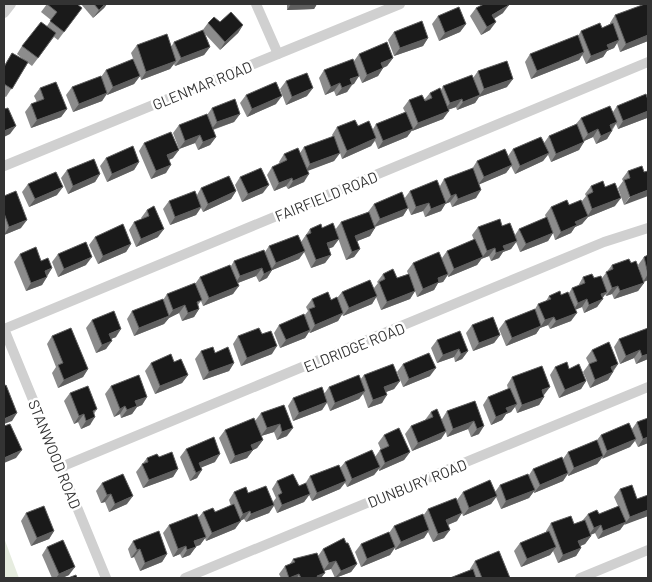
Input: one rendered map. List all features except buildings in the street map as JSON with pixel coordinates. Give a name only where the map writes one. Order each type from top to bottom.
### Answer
[{"type":"street","points":[[4,13],[11,4]]},
{"type":"street","points":[[256,4],[278,54]]},
{"type":"street","name":"GLENMAR ROAD","points":[[4,166],[400,4]]},
{"type":"street","name":"FAIRFIELD ROAD","points":[[4,329],[648,62]]},
{"type":"street","name":"ELDRIDGE ROAD","points":[[60,468],[604,242],[648,228]]},
{"type":"street","name":"STANWOOD ROAD","points":[[4,329],[106,578]]},
{"type":"street","name":"DUNBURY ROAD","points":[[185,578],[648,387]]},
{"type":"street","points":[[580,578],[603,574],[648,550]]},
{"type":"shaded area","points":[[4,538],[19,578],[4,578]]}]
